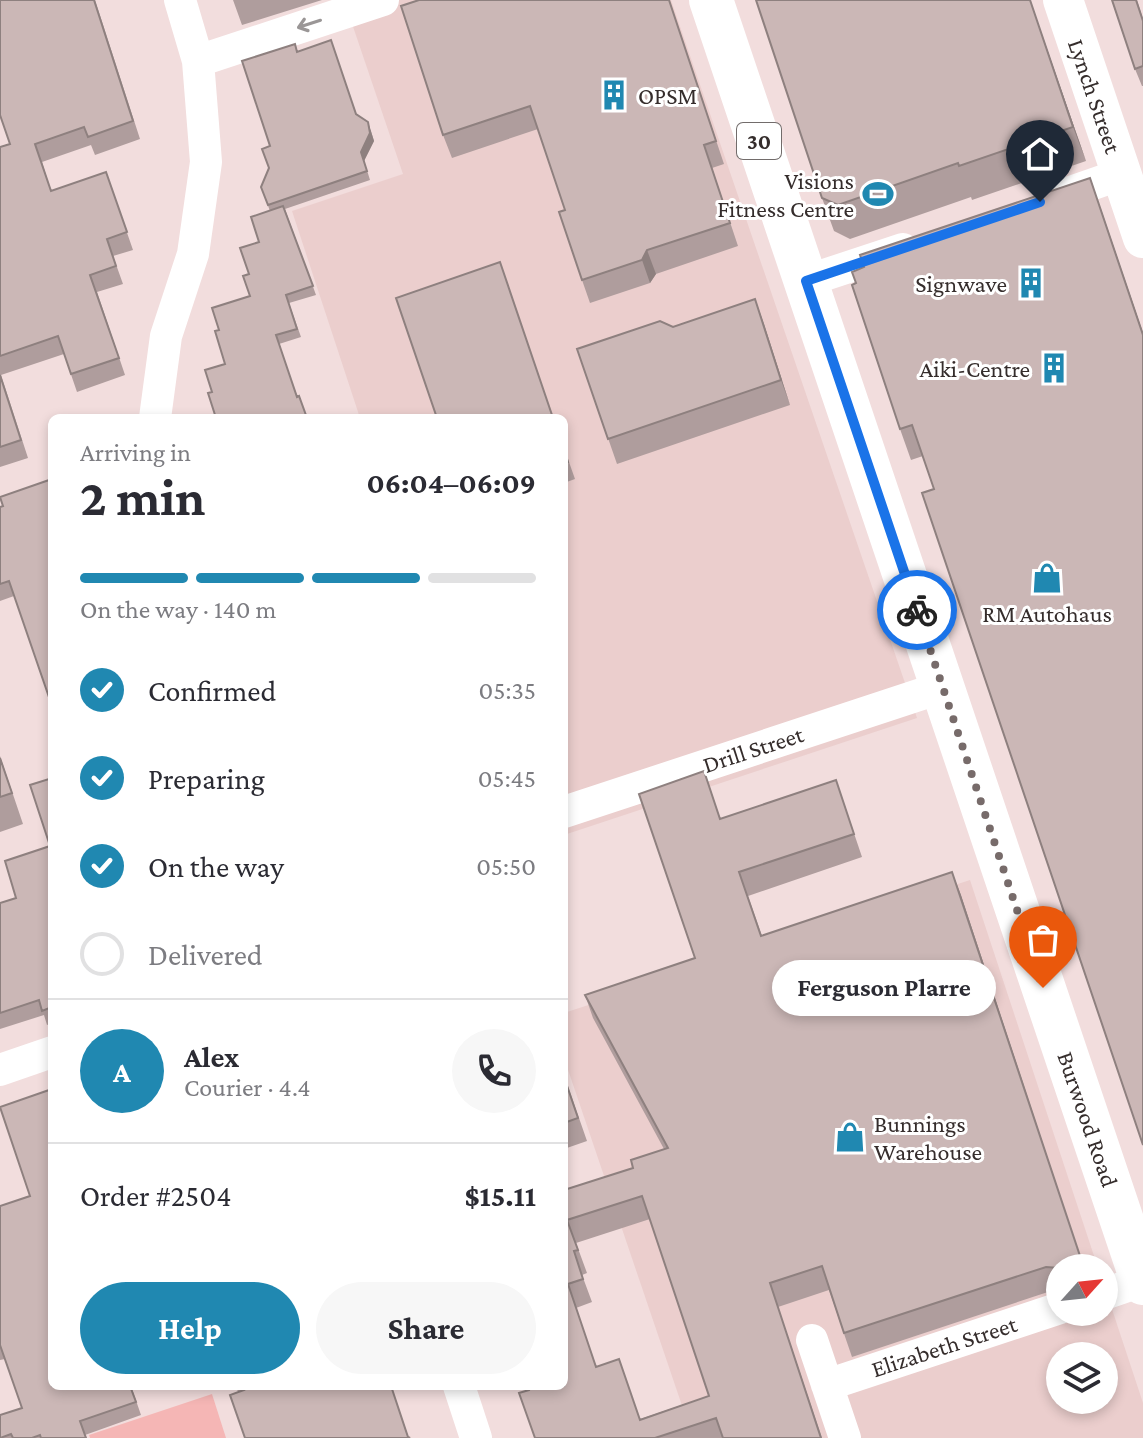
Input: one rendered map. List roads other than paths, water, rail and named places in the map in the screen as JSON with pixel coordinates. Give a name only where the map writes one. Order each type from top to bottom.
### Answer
[{"type":"main road","name":"Burwood Road","points":[[711,0],[1143,1282]]},
{"type":"street","points":[[156,414],[166,336],[193,254],[206,162],[198,61],[180,0]]},
{"type":"street","points":[[198,61],[383,0]]},
{"type":"street","name":"Lynch Street","points":[[1063,0],[1143,238]]},
{"type":"street","points":[[1026,207],[1122,174]]},
{"type":"street","points":[[806,281],[926,241]]},
{"type":"street","name":"Drill Street","points":[[568,811],[943,687]]},
{"type":"street","points":[[0,1070],[48,1053]]},
{"type":"street","points":[[1118,1290],[1143,1282]]},
{"type":"street","name":"Elizabeth Street","points":[[827,1385],[1046,1313]]},
{"type":"street","points":[[812,1340],[845,1438]]},
{"type":"street","points":[[460,1390],[476,1438]]},
{"type":"place","name":"OPSM","points":[[614,95]]},
{"type":"place","name":"Visions Fitness Centre","points":[[878,194]]},
{"type":"place","name":"Signwave","points":[[1031,283]]},
{"type":"place","name":"Aiki-Centre","points":[[1054,368]]},
{"type":"place","name":"RM Autohaus","points":[[1047,578]]},
{"type":"place","name":"Ferguson Plarre","points":[[1043,988]]},
{"type":"place","name":"Bunnings Warehouse","points":[[850,1137]]}]
